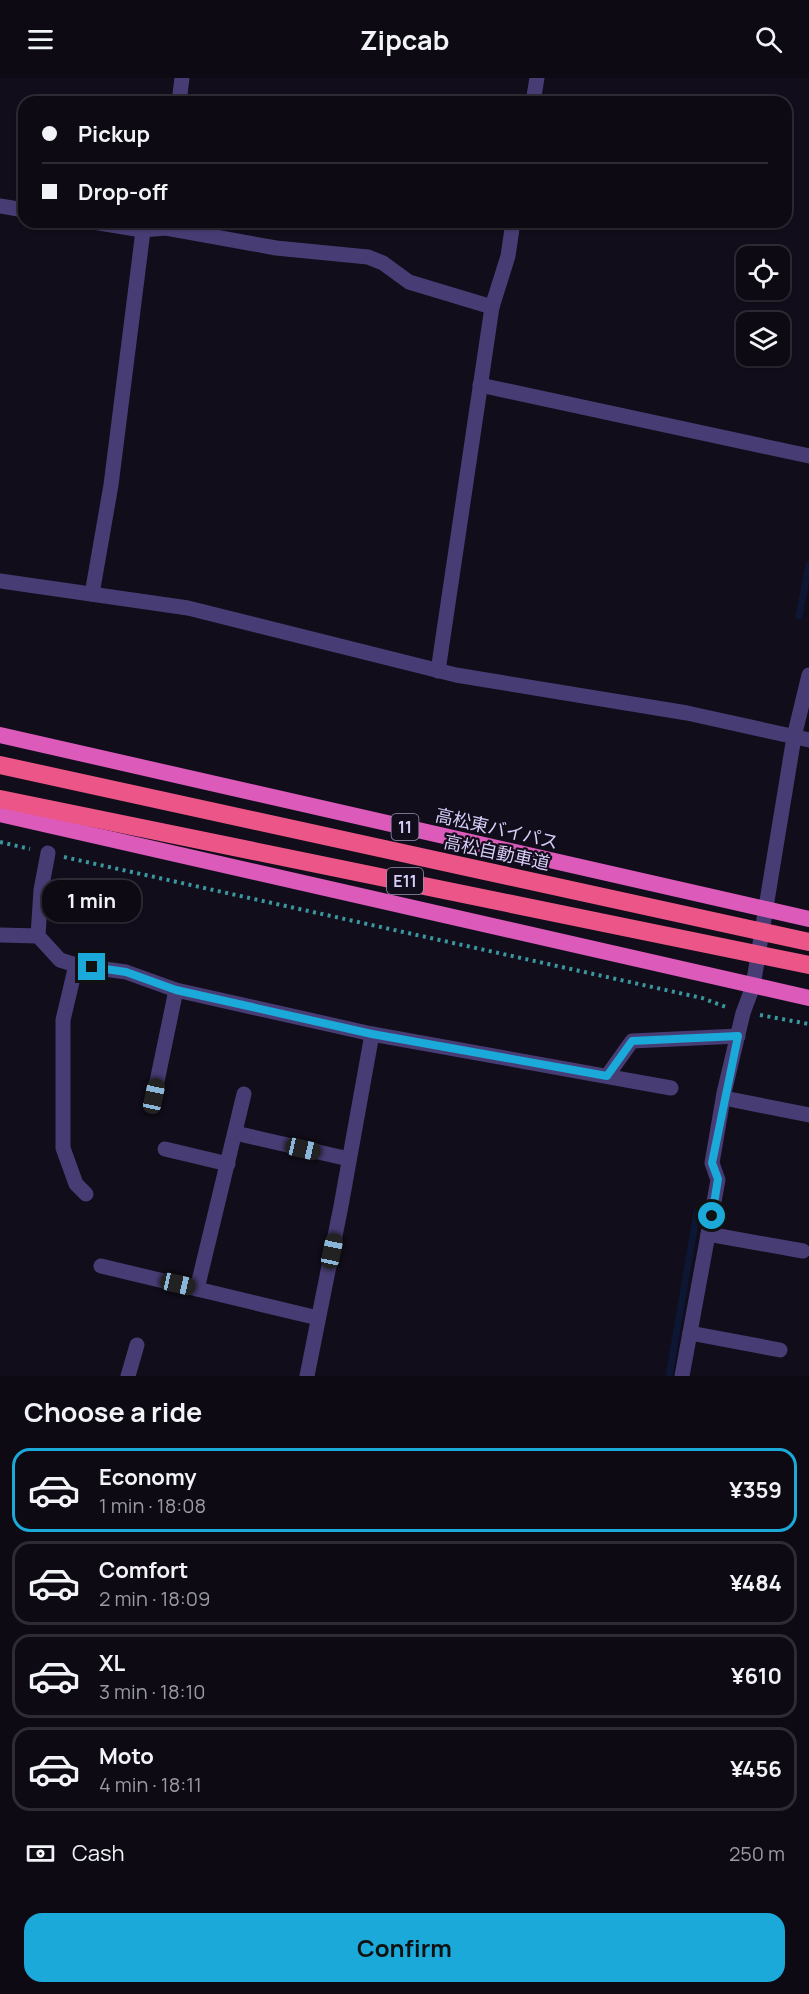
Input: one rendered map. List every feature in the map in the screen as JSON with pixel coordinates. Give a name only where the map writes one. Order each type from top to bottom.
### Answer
[{"type":"highway","name":"高松東バイパス","points":[[0,735],[809,919]]},
{"type":"highway","name":"高松自動車道","points":[[0,765],[809,942]]},
{"type":"highway","name":"E11","points":[[0,799],[809,965]]},
{"type":"highway","points":[[0,814],[809,998]]},
{"type":"street","points":[[179,96],[182,78]]},
{"type":"street","points":[[534,96],[537,78]]},
{"type":"street","points":[[0,206],[18,209]]},
{"type":"street","points":[[92,594],[111,485],[143,228]]},
{"type":"street","points":[[166,228],[276,248],[368,257],[383,263],[409,282],[492,307]]},
{"type":"street","points":[[438,671],[492,307],[508,256],[512,228]]},
{"type":"street","points":[[480,385],[809,456]]},
{"type":"street","points":[[0,581],[188,608],[438,671],[687,713],[802,738]]},
{"type":"street","points":[[682,1376],[718,1179],[712,1163],[743,1013],[753,986],[802,738],[809,675]]},
{"type":"street","points":[[38,936],[41,890],[48,853]]},
{"type":"street","points":[[0,935],[38,936],[60,960],[76,965],[126,972],[176,990],[372,1034],[671,1088]]},
{"type":"street","points":[[76,965],[63,1020],[63,1148],[76,1184],[86,1194]]},
{"type":"street","points":[[154,1096],[176,990]]},
{"type":"street","points":[[307,1376],[372,1034]]},
{"type":"street","points":[[607,1076],[632,1041],[738,1036]]},
{"type":"street","points":[[197,1289],[244,1094]]},
{"type":"street","points":[[724,1098],[809,1115]]},
{"type":"street","points":[[235,1133],[349,1159]]},
{"type":"street","points":[[165,1149],[228,1164]]},
{"type":"street","points":[[708,1234],[803,1251]]},
{"type":"street","points":[[101,1266],[318,1318]]},
{"type":"street","points":[[690,1333],[780,1350]]},
{"type":"street","points":[[128,1376],[136,1345]]},
{"type":"path","points":[[0,842],[702,998],[743,1013],[766,1015],[809,1024]]},
{"type":"waterway","points":[[799,616],[809,565]]},
{"type":"waterway","points":[[669,1376],[697,1212]]},
{"type":"route","points":[[92,967],[126,972],[176,990],[372,1034],[607,1076],[632,1041],[738,1036],[724,1094],[712,1163],[718,1179],[712,1216]]}]
